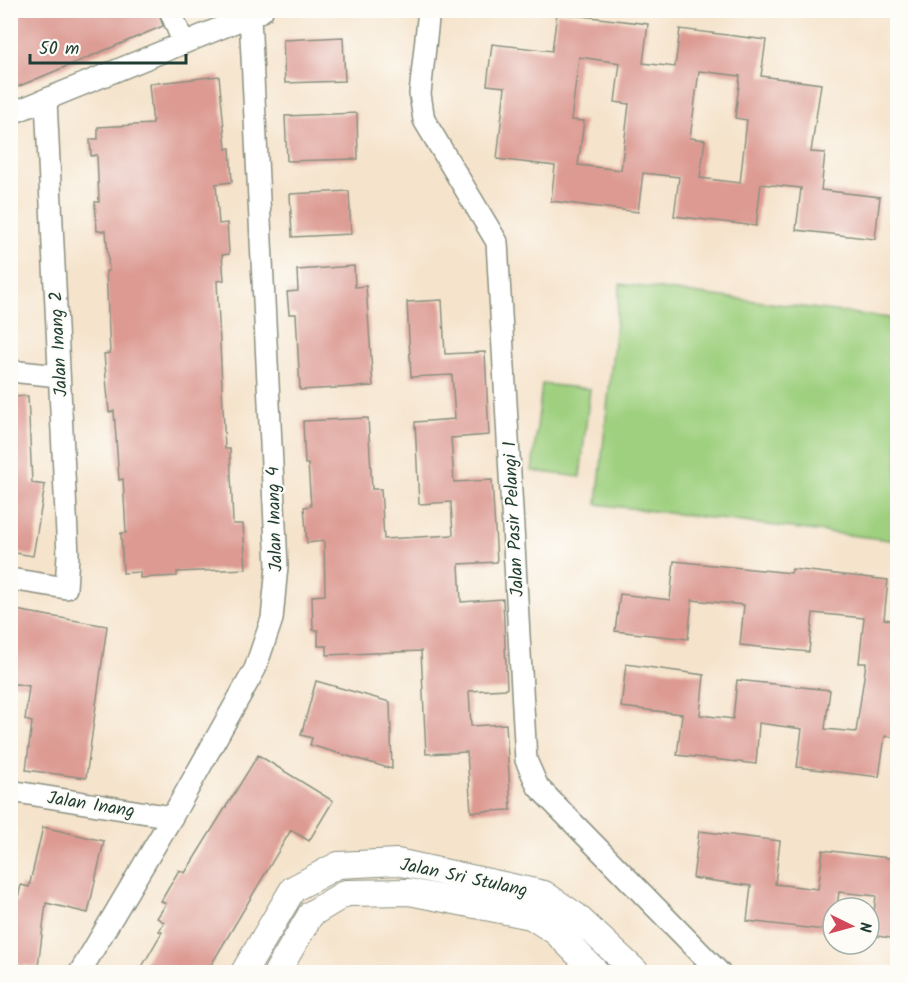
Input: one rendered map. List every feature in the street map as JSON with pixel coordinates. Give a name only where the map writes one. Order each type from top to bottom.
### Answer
[{"type":"street","points":[[170,10],[183,42]]},
{"type":"street","name":"Jalan Pasir Pelangi 1","points":[[429,10],[420,94],[424,120],[497,242],[526,760],[538,787],[719,972]]},
{"type":"street","points":[[10,114],[256,13]]},
{"type":"street","name":"Jalan Inang 4","points":[[80,972],[172,817],[255,669],[272,619],[277,566],[256,13]]},
{"type":"street","name":"Jalan Inang 2","points":[[10,579],[66,588],[68,555],[46,100]]},
{"type":"street","points":[[10,371],[59,376]]},
{"type":"street","name":"Jalan Inang","points":[[10,791],[172,817]]},
{"type":"street","name":"Jalan Sri Stulang","points":[[244,972],[293,889],[338,865],[397,862],[544,894],[576,916],[636,972]]},
{"type":"street","name":"Jalan Sri Stulang","points":[[277,972],[310,914],[346,893],[409,892],[531,916],[555,932],[596,972]]},
{"type":"green space","points":[[620,284],[897,319],[897,541],[597,504]]},
{"type":"green space","points":[[542,384],[590,389],[580,477],[532,471]]},
{"type":"building","points":[[10,10],[158,10],[163,26],[10,90]]},
{"type":"building","points":[[557,13],[648,24],[643,63],[675,67],[680,29],[766,40],[761,76],[821,84],[811,152],[825,153],[821,190],[880,197],[875,239],[796,230],[801,188],[761,184],[756,226],[674,216],[679,177],[643,173],[638,212],[551,201],[555,166],[497,159],[505,87],[487,85],[492,44],[552,51]],"holes":[[[579,57],[620,63],[615,102],[629,104],[621,170],[578,165],[584,121],[571,120]],[[699,71],[740,76],[735,118],[747,120],[740,183],[700,178],[705,140],[690,138]]]},
{"type":"building","points":[[343,37],[345,81],[285,83],[283,40]]},
{"type":"building","points":[[219,76],[226,149],[230,148],[232,182],[216,184],[219,224],[227,223],[229,254],[222,255],[224,280],[217,281],[225,449],[230,449],[233,524],[243,524],[246,569],[177,572],[177,576],[140,578],[140,572],[123,573],[121,533],[126,533],[123,479],[119,480],[114,411],[109,412],[104,354],[110,353],[106,231],[97,231],[95,202],[99,202],[97,155],[91,156],[90,139],[98,139],[98,127],[153,124],[149,84]]},
{"type":"building","points":[[357,113],[358,159],[287,161],[285,116]]},
{"type":"building","points":[[349,191],[351,234],[292,237],[290,194]]},
{"type":"building","points":[[354,266],[355,287],[366,286],[373,386],[300,390],[296,314],[289,314],[287,292],[298,291],[297,270]]},
{"type":"building","points":[[442,300],[445,354],[485,352],[489,435],[451,438],[454,482],[492,480],[497,562],[459,564],[461,602],[503,599],[507,689],[469,691],[471,726],[506,724],[511,810],[471,812],[467,752],[426,754],[421,651],[327,655],[327,646],[318,646],[318,630],[313,630],[312,596],[325,595],[324,541],[307,543],[304,507],[311,506],[308,464],[305,464],[303,421],[368,418],[372,489],[381,489],[384,539],[453,535],[451,502],[419,504],[415,422],[455,419],[452,375],[411,377],[407,302]]},
{"type":"building","points":[[28,396],[32,483],[45,485],[33,556],[10,552],[10,397]]},
{"type":"building","points":[[674,561],[791,573],[792,569],[888,580],[884,619],[897,621],[897,738],[885,736],[879,777],[797,767],[802,729],[759,723],[756,764],[677,755],[682,714],[621,707],[626,664],[704,675],[700,715],[733,719],[737,680],[830,690],[825,729],[856,732],[866,663],[859,663],[864,618],[813,613],[809,652],[740,645],[744,605],[692,600],[688,639],[615,631],[620,594],[670,600]]},
{"type":"building","points":[[10,609],[107,626],[86,778],[26,770],[32,722],[25,720],[29,686],[10,683]]},
{"type":"building","points":[[316,681],[390,702],[392,769],[310,745],[312,738],[301,735]]},
{"type":"building","points":[[258,755],[333,801],[309,841],[291,830],[207,972],[139,972],[162,932],[159,931],[164,922],[157,918],[166,904],[161,901],[179,870],[185,873]]},
{"type":"building","points":[[43,827],[104,841],[88,913],[46,903],[38,967],[10,964],[10,902],[17,902],[21,885],[29,887]]},
{"type":"building","points":[[699,831],[780,841],[775,884],[818,889],[823,850],[897,859],[897,939],[881,937],[881,896],[839,892],[838,896],[821,896],[821,930],[747,921],[751,886],[693,878]]}]
